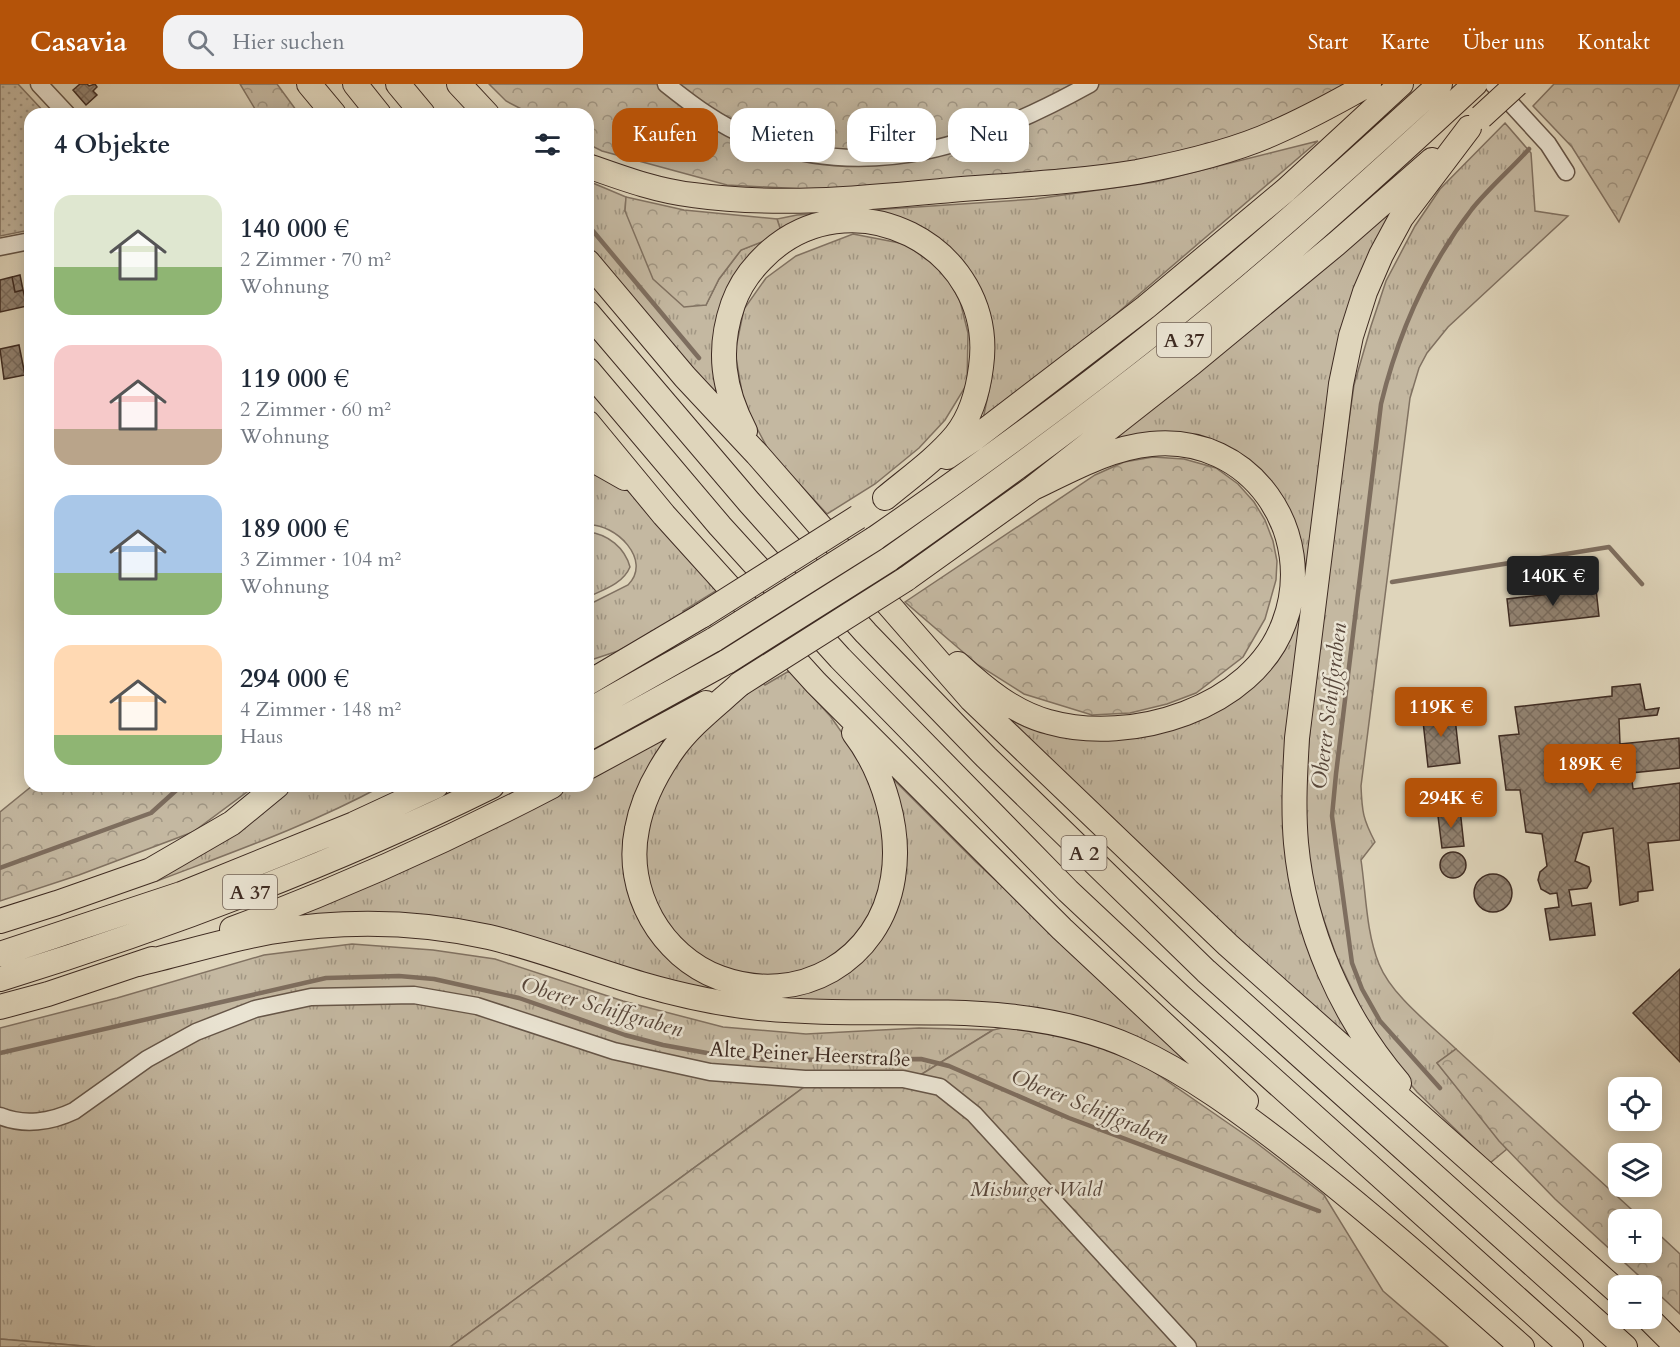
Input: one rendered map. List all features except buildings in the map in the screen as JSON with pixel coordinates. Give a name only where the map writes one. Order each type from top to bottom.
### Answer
[{"type":"highway","points":[[309,84],[323,108]]},
{"type":"highway","points":[[309,84],[329,108]]},
{"type":"highway","points":[[355,84],[374,108]]},
{"type":"highway","points":[[398,84],[418,108]]},
{"type":"highway","points":[[445,84],[464,108]]},
{"type":"highway","points":[[459,84],[481,108]]},
{"type":"highway","points":[[594,168],[680,193],[738,200],[823,201],[1068,180],[1137,172],[1206,156],[1275,133],[1333,105],[1369,84]]},
{"type":"highway","points":[[594,679],[703,615],[858,517],[975,438],[1146,307],[1287,190],[1401,84]]},
{"type":"highway","name":"A 37","points":[[594,708],[715,639],[874,539],[994,455],[1161,327],[1303,208],[1440,84]]},
{"type":"highway","points":[[594,764],[740,684],[906,579],[1033,488],[1192,363],[1327,252],[1517,84]]},
{"type":"highway","name":"A 37","points":[[594,735],[728,661],[888,560],[1013,471],[1176,346],[1319,226],[1468,90]]},
{"type":"highway","points":[[1462,1155],[1388,1071],[1359,1031],[1340,994],[1311,923],[1302,886],[1296,843],[1294,796],[1297,738],[1341,384],[1350,336],[1365,292],[1401,218],[1475,123]]},
{"type":"highway","points":[[757,454],[733,408],[726,383],[723,357],[726,324],[738,291],[752,269],[771,250],[790,236],[819,224],[842,220],[870,220],[897,227],[925,242],[945,259],[961,278],[974,304],[981,331],[983,354],[979,385],[970,411],[957,434],[932,459],[885,498]]},
{"type":"highway","points":[[594,269],[686,377],[757,454],[971,699],[1228,945],[1608,1283]]},
{"type":"highway","points":[[594,313],[822,528]]},
{"type":"highway","name":"A 2","points":[[594,320],[749,502],[858,624],[986,757],[1206,971],[1625,1347]]},
{"type":"highway","name":"A 2","points":[[594,377],[720,526],[840,658],[1068,891],[1190,1005],[1571,1347]]},
{"type":"highway","points":[[594,430],[664,515],[816,684],[1062,929],[1333,1184],[1522,1347]]},
{"type":"highway","points":[[893,608],[980,684],[1017,708],[1048,722],[1089,729],[1130,728],[1174,719],[1205,706],[1230,690],[1256,667],[1284,625],[1293,579],[1293,556],[1287,534],[1266,491],[1246,471],[1220,455],[1186,445],[1152,444],[1121,450],[1087,462],[1033,488]]},
{"type":"highway","points":[[594,460],[620,474],[664,515]]},
{"type":"highway","points":[[594,663],[681,628]]},
{"type":"highway","points":[[740,684],[688,733],[673,750],[656,776],[643,804],[636,830],[634,857],[636,879],[642,900],[652,920],[664,939],[679,952],[697,966],[720,978],[746,985],[772,987],[822,976],[846,962],[866,943],[880,921],[891,896],[896,865],[891,817],[878,775],[859,740],[816,684]]},
{"type":"highway","points":[[0,921],[151,870],[232,823],[270,792]]},
{"type":"highway","points":[[283,853],[390,792]]},
{"type":"highway","name":"A 37","points":[[0,954],[181,894],[354,824],[423,792]]},
{"type":"highway","name":"A 37","points":[[0,979],[184,918],[379,838],[479,792]]},
{"type":"highway","points":[[0,1007],[48,994],[138,964],[337,887],[487,820],[541,792]]},
{"type":"highway","points":[[138,964],[269,933],[325,926],[401,925],[448,929],[490,938],[644,984],[721,1003],[814,1012],[946,1012],[1016,1015],[1076,1027],[1132,1047],[1200,1084],[1263,1129],[1333,1184]]},
{"type":"highway","points":[[1659,1329],[1677,1347]]},
{"type":"street","points":[[39,84],[62,108]]},
{"type":"street","points":[[666,84],[695,108],[749,137],[786,148],[828,156],[863,158],[905,156],[936,150],[978,137],[1022,119],[1090,84]]},
{"type":"street","points":[[1493,84],[1548,144],[1566,172]]},
{"type":"street","points":[[0,247],[24,241]]},
{"type":"street","name":"Alte Peiner Heerstraße","points":[[0,1116],[14,1121],[30,1122],[61,1117],[74,1111],[147,1059],[195,1032],[255,1009],[311,997],[414,995],[477,1006],[614,1051],[710,1072],[805,1079],[903,1079],[940,1087],[975,1114],[1188,1347]]},
{"type":"green space","points":[[0,84],[18,84],[40,108],[24,108],[24,231],[0,236]]},
{"type":"green space","points":[[240,84],[277,84],[295,108],[254,108]]},
{"type":"green space","points":[[489,84],[1351,84],[1271,125],[1203,148],[1135,163],[824,190],[727,185],[642,162],[718,162],[718,108],[612,108],[612,154],[594,147],[594,108],[519,108],[506,101]]},
{"type":"green space","points":[[1554,84],[1680,84],[1619,222],[1572,147],[1533,106]]},
{"type":"green space","points":[[1505,123],[1531,153],[1535,211],[1568,216],[1448,327],[1427,353],[1419,368],[1410,398],[1361,786],[1364,815],[1375,842],[1361,860],[1369,926],[1379,964],[1402,999],[1456,1049],[1437,1063],[1507,1149],[1490,1163],[1417,1092],[1378,1045],[1336,955],[1311,883],[1304,795],[1319,634],[1354,385],[1371,326],[1386,281],[1415,226],[1440,189]]},
{"type":"green space","points":[[1318,141],[1059,363],[983,419],[992,376],[982,302],[871,216],[748,265],[725,412],[594,260],[594,184],[626,197],[625,211],[706,305],[719,279],[741,250],[782,234],[777,219],[797,215],[1035,199],[1155,182]]},
{"type":"green space","points":[[1408,187],[1369,266],[1289,836],[1380,1075],[1008,720],[1010,714],[1038,726],[1207,714],[1303,588],[1303,560],[1296,532],[1252,465],[1104,445]]},
{"type":"green space","points":[[626,197],[684,210],[777,219],[782,234],[741,250],[719,279],[706,305],[684,307],[653,279],[625,211]]},
{"type":"green space","points":[[853,234],[905,244],[944,272],[960,301],[968,333],[967,384],[945,420],[919,448],[875,484],[827,514],[769,451],[744,404],[735,352],[744,309],[766,278],[796,256]]},
{"type":"green space","points":[[1153,457],[1184,459],[1216,468],[1238,484],[1254,502],[1265,520],[1277,561],[1276,580],[1265,619],[1243,657],[1196,693],[1167,704],[1130,713],[1092,715],[1024,694],[978,665],[905,602],[1095,475],[1124,462]]},
{"type":"green space","points":[[594,470],[618,482],[637,499],[719,589],[683,611],[685,616],[618,651],[594,659],[594,602],[628,585],[635,575],[636,565],[628,545],[609,530],[594,526]]},
{"type":"green space","points":[[594,533],[615,543],[628,560],[630,567],[623,578],[594,594]]},
{"type":"green space","points":[[789,671],[831,717],[863,763],[885,820],[883,894],[857,939],[815,968],[759,979],[707,964],[662,922],[643,866],[646,828],[672,767],[712,718],[763,683],[765,685]]},
{"type":"green space","points":[[669,736],[634,817],[655,938],[772,994],[882,931],[892,778],[976,862],[1205,1075],[1167,1054],[860,1004],[715,995],[553,948],[264,926],[531,808],[562,792],[594,792],[594,775]]},
{"type":"green space","points":[[25,792],[247,792],[193,832],[79,875],[0,901],[0,812]]},
{"type":"green space","points":[[286,792],[370,792],[299,826],[157,881],[159,876],[278,800]]},
{"type":"green space","points":[[352,944],[433,950],[495,959],[623,1001],[723,1027],[806,1034],[919,1028],[993,1030],[922,1074],[826,1071],[450,1347],[95,1347],[0,1339],[0,1028],[117,998],[264,955]]},
{"type":"green space","name":"Misburger Wald","points":[[1014,1025],[1125,1052],[1254,1141],[1324,1195],[1383,1291],[1448,1347],[450,1347],[826,1071],[922,1074],[993,1030]]},
{"type":"green space","points":[[1456,1049],[1608,1188],[1608,1197],[1618,1197],[1631,1209],[1608,1209],[1608,1247],[1555,1199],[1499,1141],[1437,1063]]},
{"type":"green space","points":[[1662,1237],[1680,1254],[1680,1314],[1662,1297],[1662,1275],[1638,1275],[1625,1263],[1662,1263]]},
{"type":"green space","points":[[0,1339],[95,1347],[0,1347]]},
{"type":"waterway","name":"Oberer Schiffgraben","points":[[1440,1088],[1380,1021],[1362,989],[1352,963],[1332,816],[1381,404],[1388,378],[1416,302],[1428,277],[1456,231],[1472,209],[1529,149]]},
{"type":"waterway","points":[[594,232],[699,358]]},
{"type":"waterway","name":"Oberer Schiffgraben","points":[[1392,582],[1609,547],[1642,584]]},
{"type":"waterway","points":[[0,868],[151,813],[174,792]]},
{"type":"waterway","name":"Oberer Schiffgraben","points":[[0,1053],[326,978],[399,976],[434,979],[519,998],[625,1035],[707,1053],[765,1060],[921,1059],[949,1066],[1069,1118],[1319,1211]]}]
